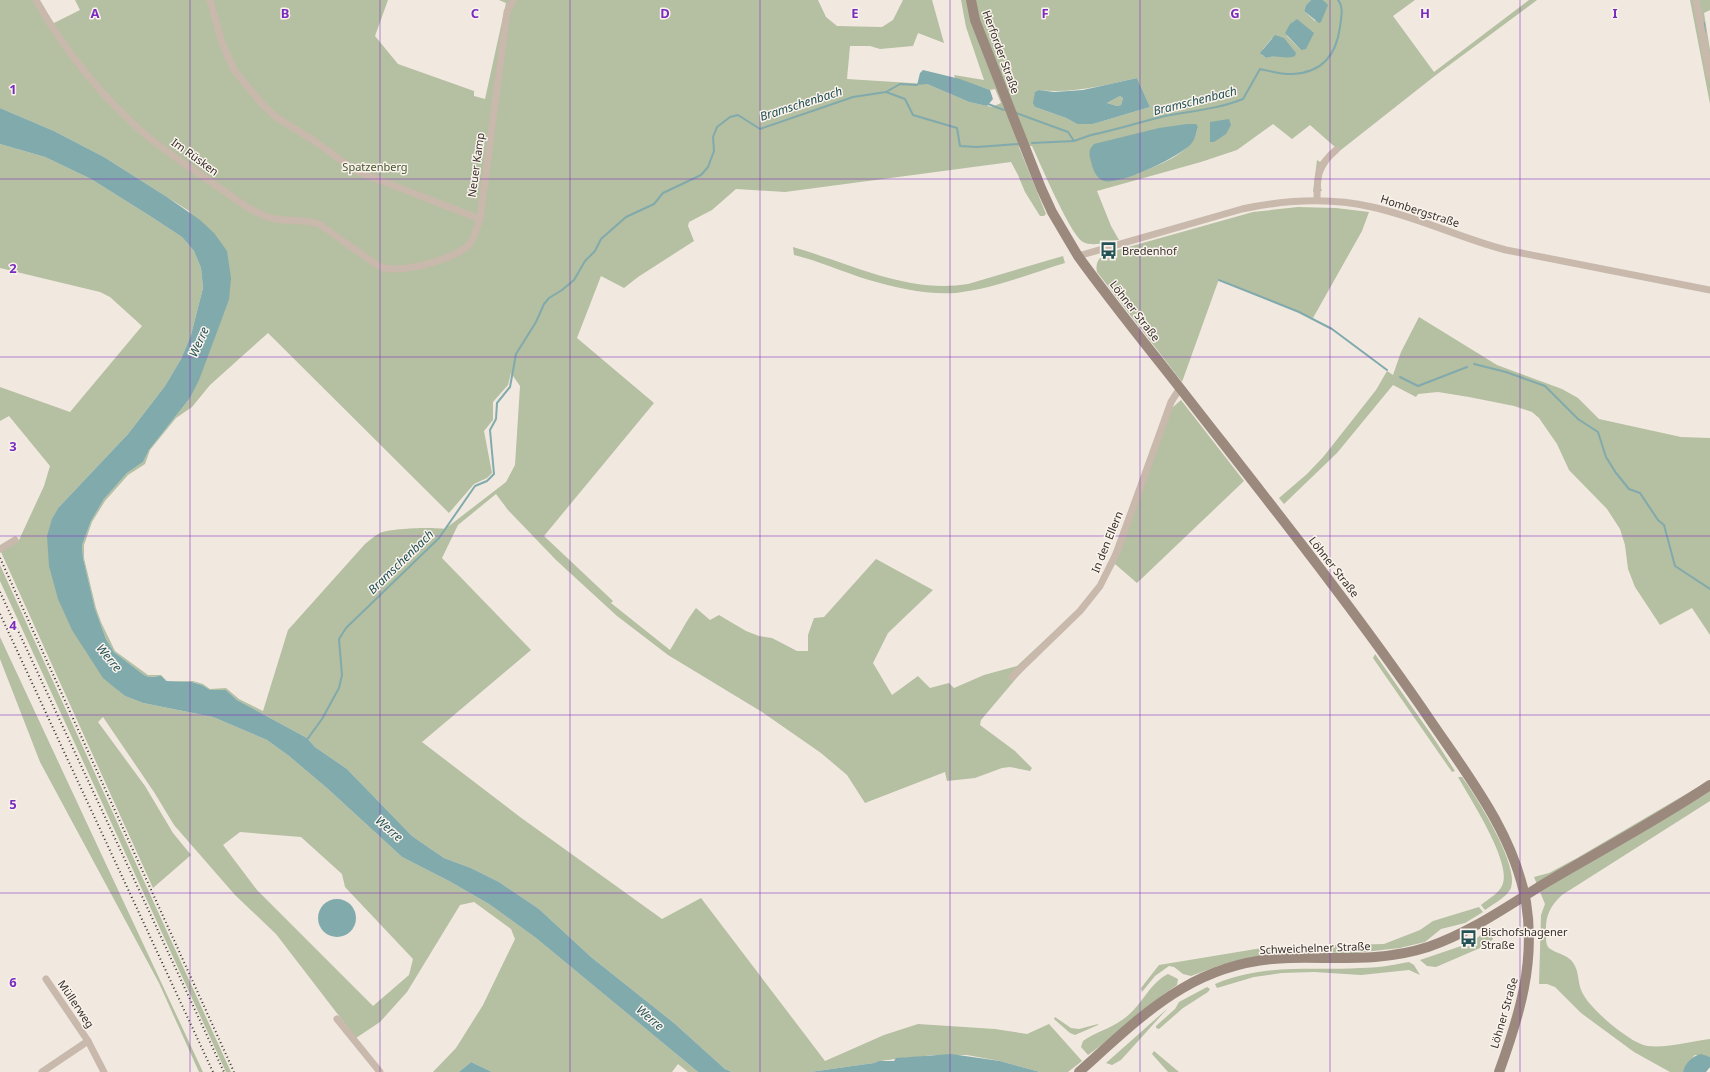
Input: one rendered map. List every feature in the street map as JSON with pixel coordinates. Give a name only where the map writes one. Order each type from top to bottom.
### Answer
[{"type":"main road","name":"Herforder Straße","points":[[971,0],[975,20],[1011,112]]},
{"type":"main road","name":"Löhner Straße","points":[[1011,112],[1043,194],[1063,233],[1078,256],[1341,594],[1463,768],[1485,802],[1510,846],[1524,896],[1528,918],[1528,968],[1521,1006],[1498,1072]]},
{"type":"main road","points":[[1524,896],[1710,785]]},
{"type":"main road","name":"Schweichelner Straße","points":[[1079,1072],[1169,995],[1208,975],[1246,963],[1267,959],[1351,959],[1390,956],[1413,952],[1454,936],[1524,896]]},
{"type":"street","name":"Im Rüsken","points":[[36,0],[49,24],[97,87],[141,130],[179,160],[252,210],[272,218],[309,221],[319,224],[377,265],[386,268]]},
{"type":"street","points":[[210,0],[222,43],[234,70],[262,104],[276,117],[313,140],[356,171],[480,219]]},
{"type":"street","name":"Neuer Kamp","points":[[386,268],[421,266],[457,253],[471,242],[480,219],[507,12],[513,0]]},
{"type":"street","points":[[1696,0],[1710,76]]},
{"type":"street","points":[[1317,200],[1317,180],[1320,166],[1336,150]]},
{"type":"street","name":"Hombergstraße","points":[[1078,256],[1242,209],[1264,204],[1317,200],[1371,207],[1398,214],[1473,241],[1506,250],[1710,290]]},
{"type":"street","name":"In den Ellern","points":[[1012,677],[1080,611],[1100,586],[1117,552],[1171,402],[1180,388]]},
{"type":"street","points":[[0,549],[15,540]]},
{"type":"street","name":"Müllerweg","points":[[46,979],[88,1041],[104,1072]]},
{"type":"street","points":[[338,1019],[380,1072]]},
{"type":"street","points":[[42,1072],[88,1041]]},
{"type":"green space","name":"Spatzenberg","points":[[0,0],[35,0],[48,26],[80,10],[75,0],[388,0],[375,36],[398,64],[474,91],[474,96],[485,99],[506,3],[499,0],[818,0],[826,17],[837,26],[882,27],[893,20],[903,0],[932,0],[944,43],[918,33],[913,46],[880,49],[870,46],[850,46],[847,79],[927,84],[969,102],[992,107],[1001,103],[995,89],[990,90],[955,78],[954,75],[984,80],[966,27],[961,0],[1311,0],[1306,5],[1304,11],[1315,21],[1327,5],[1323,0],[1415,0],[1393,16],[1434,72],[1529,0],[1537,0],[1436,75],[1332,157],[1324,169],[1321,177],[1320,182],[1322,191],[1313,192],[1317,160],[1320,162],[1335,147],[1310,125],[1292,139],[1273,124],[1237,150],[1201,162],[1097,191],[1111,226],[1119,240],[1101,244],[1091,244],[1083,242],[1077,236],[1063,213],[1032,146],[1019,147],[1046,214],[1044,216],[1040,216],[1025,192],[1011,162],[785,192],[736,189],[712,210],[689,222],[688,226],[694,241],[638,277],[624,288],[601,276],[577,338],[654,403],[544,536],[613,601],[611,603],[670,650],[696,608],[710,620],[719,615],[746,631],[759,636],[772,638],[797,651],[808,651],[808,635],[814,618],[824,617],[876,559],[933,590],[888,633],[873,663],[892,695],[918,676],[930,688],[949,683],[954,688],[984,675],[1017,666],[1083,604],[1096,588],[1110,560],[1167,406],[1173,407],[1181,400],[1244,481],[1137,583],[1115,564],[1104,584],[1025,668],[981,720],[980,725],[1015,751],[1032,768],[1030,771],[1010,767],[1002,768],[975,778],[947,781],[945,772],[865,803],[847,775],[821,753],[762,712],[668,655],[617,616],[556,560],[508,510],[496,494],[458,525],[442,558],[531,650],[422,742],[520,817],[662,919],[701,898],[825,1061],[884,1035],[918,1024],[995,1029],[1027,1034],[1049,1024],[1082,1061],[1068,1072],[1040,1072],[1000,1061],[967,1055],[931,1055],[912,1058],[909,1057],[810,1072],[732,1072],[725,1069],[674,1023],[591,957],[539,909],[499,882],[471,868],[444,858],[412,836],[347,769],[315,747],[307,738],[237,700],[226,690],[210,690],[193,682],[166,681],[156,676],[149,677],[144,675],[114,652],[106,639],[95,609],[83,558],[82,545],[91,521],[104,499],[127,473],[143,462],[149,450],[190,398],[229,300],[189,211],[104,157],[54,131],[0,108]],"holes":[[[1294,21],[1301,50],[1287,36],[1288,28]],[[1272,38],[1292,57],[1274,56],[1266,58],[1262,55],[1263,49]],[[1137,78],[1150,107],[1093,124],[1077,124],[1066,118],[1035,107],[1039,90],[1064,91],[1100,86]],[[1198,127],[1195,137],[1189,145],[1173,158],[1135,175]],[[268,333],[449,513],[474,484],[487,478],[492,473],[484,431],[493,420],[493,402],[508,385],[511,373],[520,386],[515,465],[506,482],[445,529],[412,528],[386,531],[378,534],[365,544],[288,630],[263,711],[239,699],[226,688],[210,689],[203,684],[193,681],[167,681],[161,675],[148,675],[115,651],[96,608],[84,558],[84,545],[92,522],[105,501],[128,475],[145,464],[150,450],[176,418],[192,407],[210,385]]]},
{"type":"green space","points":[[1690,0],[1710,0],[1710,10],[1704,13],[1710,50],[1710,104]]},
{"type":"green space","points":[[1120,96],[1123,98],[1121,105],[1117,106],[1107,103]]},
{"type":"green space","points":[[0,144],[45,157],[91,179],[182,237],[194,251],[201,268],[203,288],[191,335],[181,359],[165,386],[128,434],[59,507],[118,690],[125,696],[143,703],[213,717],[267,740],[289,756],[328,789],[402,857],[449,881],[489,904],[536,938],[698,1072],[688,1072],[678,1064],[672,1072],[492,1072],[471,1062],[459,1072],[433,1072],[456,1048],[483,1005],[515,939],[511,929],[474,902],[460,905],[407,992],[380,1022],[356,1038],[276,934],[235,895],[174,825],[154,792],[103,717],[98,722],[145,786],[173,833],[191,855],[153,888],[1,552],[19,540],[44,486],[50,466],[9,416],[0,421],[0,387],[70,412],[142,326],[110,297],[100,292],[0,268]],"holes":[[[240,832],[301,837],[342,874],[345,887],[413,959],[409,975],[373,1006],[257,890],[223,845]]]},
{"type":"green space","points":[[1298,207],[1336,208],[1369,212],[1362,231],[1313,318],[1219,279],[1182,382],[1097,272],[1098,261],[1107,253],[1253,212]]},
{"type":"green space","points":[[793,247],[879,275],[923,285],[946,286],[968,284],[1063,256],[1065,263],[1011,281],[984,288],[956,293],[934,293],[901,288],[859,277],[813,260],[794,255]]},
{"type":"green space","points":[[1419,317],[1497,365],[1562,389],[1578,398],[1599,419],[1681,437],[1710,438],[1710,635],[1692,608],[1660,625],[1635,587],[1628,569],[1625,545],[1620,529],[1607,509],[1569,470],[1557,444],[1539,418],[1532,412],[1514,406],[1438,392],[1418,394],[1416,397],[1393,385],[1337,453],[1284,504],[1279,498],[1307,474],[1324,456],[1376,390],[1387,371],[1393,375],[1401,352]]},
{"type":"green space","points":[[0,565],[231,1072],[226,1072],[0,581]]},
{"type":"green space","points":[[0,637],[203,1072],[199,1072],[159,983],[40,762],[0,659]]},
{"type":"green space","points":[[1375,654],[1455,771],[1452,772],[1373,658]]},
{"type":"green space","points":[[1458,777],[1462,777],[1495,831],[1509,864],[1512,878],[1511,888],[1509,891],[1485,910],[1481,905],[1495,894],[1502,886],[1504,876],[1502,863],[1489,831]]},
{"type":"green space","points":[[1710,780],[1710,801],[1562,895],[1551,908],[1546,923],[1546,940],[1548,947],[1555,952],[1566,956],[1572,962],[1576,969],[1582,992],[1586,999],[1608,1022],[1626,1036],[1634,1041],[1648,1046],[1674,1045],[1710,1039],[1710,1057],[1695,1055],[1690,1060],[1683,1072],[1670,1072],[1634,1052],[1581,1013],[1555,987],[1547,984],[1539,984],[1541,915],[1545,904],[1534,877],[1549,873],[1577,858]]},
{"type":"green space","points":[[1479,907],[1483,912],[1465,923],[1441,929],[1425,942],[1400,948],[1355,953],[1288,952],[1265,955],[1221,965],[1191,976],[1183,974],[1174,967],[1169,966],[1155,976],[1142,992],[1141,988],[1159,965],[1268,947],[1384,944],[1420,930],[1433,921]]},
{"type":"green space","points":[[1489,929],[1493,939],[1487,945],[1436,967],[1427,966],[1420,960],[1470,943]]},
{"type":"green space","points":[[1409,962],[1414,965],[1420,975],[1409,970],[1361,975],[1314,972],[1282,973],[1254,977],[1217,988],[1215,984],[1234,977],[1270,970],[1341,969],[1373,967]]},
{"type":"green space","points":[[1168,974],[1178,979],[1177,985],[1088,1055],[1081,1047],[1083,1041],[1092,1035],[1113,1026],[1129,1015],[1155,983]]},
{"type":"green space","points":[[1207,987],[1210,989],[1208,992],[1183,1008],[1159,1029],[1156,1028],[1156,1026],[1175,1009],[1179,1002]]},
{"type":"green space","points":[[1168,1008],[1121,1060],[1112,1065],[1106,1063]]},
{"type":"green space","points":[[1055,1017],[1071,1028],[1079,1029],[1098,1025],[1075,1035],[1070,1033],[1054,1019]]},
{"type":"green space","points":[[1154,1051],[1179,1072],[1168,1072],[1152,1054]]},
{"type":"water","points":[[1311,0],[1323,0],[1328,5],[1321,22],[1319,23],[1304,11],[1306,5]]},
{"type":"water","points":[[1297,19],[1314,33],[1306,49],[1301,50],[1285,33],[1290,24]]},
{"type":"water","points":[[1275,35],[1284,38],[1296,53],[1295,56],[1266,58],[1260,53]]},
{"type":"water","points":[[923,70],[960,79],[990,90],[993,99],[987,106],[969,102],[927,84],[917,85],[920,73]]},
{"type":"water","points":[[1137,78],[1150,107],[1093,124],[1077,124],[1066,118],[1035,107],[1033,103],[1035,92],[1039,90],[1054,92],[1083,90]],"holes":[[[1120,96],[1123,98],[1121,105],[1117,106],[1107,103]]]},
{"type":"water","name":"Werre","points":[[0,108],[54,131],[104,157],[200,220],[214,233],[227,251],[231,278],[229,300],[199,380],[190,398],[149,450],[143,462],[127,473],[104,499],[91,521],[82,545],[83,558],[95,609],[106,639],[114,652],[144,675],[149,677],[161,676],[166,681],[192,682],[202,685],[210,690],[226,690],[237,700],[307,738],[315,747],[347,769],[412,836],[444,858],[471,868],[499,882],[539,909],[591,957],[674,1023],[725,1069],[732,1072],[698,1072],[536,938],[489,904],[449,881],[402,857],[328,789],[289,756],[267,740],[213,717],[143,703],[125,696],[103,678],[72,630],[58,599],[49,566],[47,536],[52,519],[59,507],[128,434],[165,386],[181,359],[191,335],[203,288],[201,268],[194,251],[182,237],[91,179],[45,157],[0,144]]},
{"type":"water","points":[[1229,119],[1231,125],[1226,134],[1214,142],[1210,142],[1210,122]]},
{"type":"water","points":[[1196,124],[1198,127],[1192,142],[1175,156],[1149,169],[1123,179],[1104,181],[1099,178],[1092,166],[1089,154],[1094,144],[1159,128]]},
{"type":"water","points":[[337,899],[347,902],[353,908],[356,918],[353,928],[347,934],[337,937],[327,934],[321,928],[318,918],[321,908],[327,902]]},
{"type":"water","points":[[951,1054],[1000,1061],[1040,1072],[810,1072],[879,1061],[894,1061],[896,1058]]},
{"type":"water","points":[[1701,1054],[1710,1057],[1710,1067],[1706,1072],[1683,1072],[1689,1060]]},
{"type":"water","points":[[471,1062],[492,1072],[459,1072]]},
{"type":"waterway","name":"Bramschenbach","points":[[1032,143],[1074,141],[1091,135],[1165,116],[1234,102],[1243,99],[1260,69],[1276,73],[1289,74],[1303,73],[1312,70],[1320,66],[1326,60],[1335,46],[1342,13],[1338,0]]},
{"type":"waterway","points":[[1704,23],[1705,32]]},
{"type":"waterway","points":[[886,92],[900,84],[917,85]]},
{"type":"waterway","name":"Bramschenbach","points":[[306,741],[322,719],[339,688],[342,675],[339,639],[346,628],[439,538],[475,486],[487,481],[494,474],[490,430],[496,419],[497,403],[510,387],[516,354],[536,322],[544,304],[549,298],[574,280],[585,261],[595,251],[601,239],[626,217],[654,204],[663,193],[701,175],[708,167],[714,151],[713,137],[717,127],[730,117],[738,115],[760,129],[853,97],[886,92],[905,99],[913,115],[957,128],[960,146],[977,147],[1018,144]]},
{"type":"waterway","points":[[988,104],[1004,110]]},
{"type":"waterway","points":[[1016,113],[1068,132],[1074,141]]},
{"type":"waterway","points":[[1219,280],[1299,312],[1332,329],[1387,370]]},
{"type":"waterway","points":[[1474,364],[1506,372],[1545,386],[1578,419],[1598,432],[1606,457],[1616,473],[1629,489],[1640,493],[1658,520],[1664,525],[1675,566],[1710,589]]},
{"type":"waterway","points":[[1400,377],[1418,386],[1467,367]]},
{"type":"railway","points":[[0,558],[234,1072]]},
{"type":"railway","points":[[0,592],[224,1072]]},
{"type":"railway","points":[[0,614],[213,1072]]},
{"type":"place","name":"Bredenhof","points":[[1109,251]]},
{"type":"place","name":"Bischofshagener Straße","points":[[1468,938]]}]
